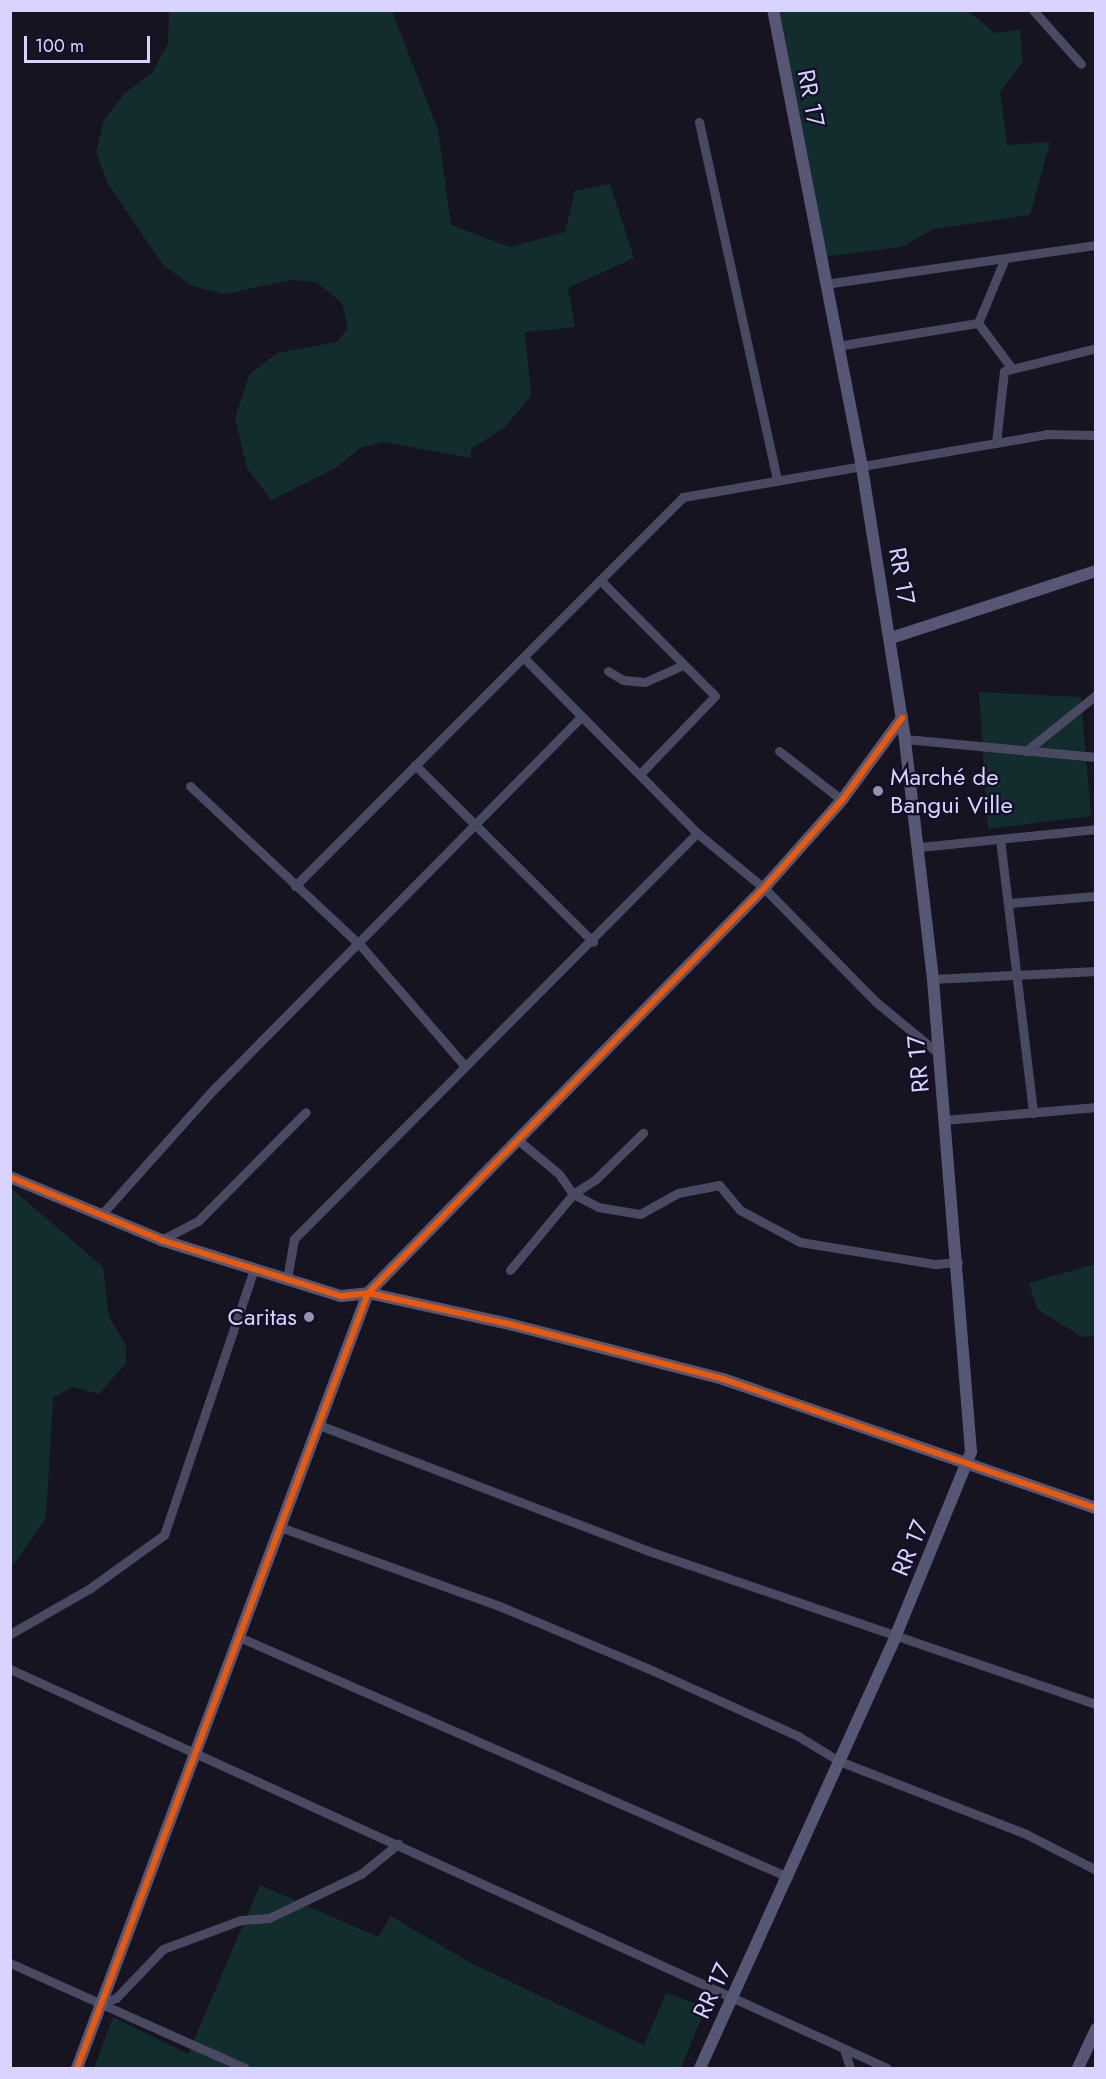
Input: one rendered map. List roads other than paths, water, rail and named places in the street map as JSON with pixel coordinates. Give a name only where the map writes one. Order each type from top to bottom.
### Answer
[{"type":"street","name":"RR 17","points":[[700,2068],[896,1635],[969,1461],[958,1262],[920,847],[891,638],[862,467],[772,10]]},
{"type":"street","points":[[1033,10],[1080,64]]},
{"type":"street","points":[[699,122],[777,481]]},
{"type":"street","points":[[825,284],[1095,244]]},
{"type":"street","points":[[978,323],[1005,258]]},
{"type":"street","points":[[837,346],[978,323]]},
{"type":"street","points":[[978,323],[1010,366]]},
{"type":"street","points":[[996,444],[1004,371],[1010,366],[1095,348]]},
{"type":"street","points":[[295,886],[683,497],[1046,434],[1095,435]]},
{"type":"street","points":[[891,638],[1095,571]]},
{"type":"street","points":[[600,580],[714,696],[640,774]]},
{"type":"street","points":[[524,658],[697,832],[764,888],[876,1002],[938,1053]]},
{"type":"street","points":[[608,671],[623,680],[645,682],[683,665]]},
{"type":"street","points":[[1026,751],[1095,695]]},
{"type":"street","points":[[102,1214],[213,1090],[361,946],[582,716]]},
{"type":"street","points":[[77,2068],[368,1293],[764,888],[842,800],[902,718]]},
{"type":"street","points":[[905,739],[1095,757]]},
{"type":"street","points":[[779,751],[842,800]]},
{"type":"street","points":[[415,765],[593,942]]},
{"type":"street","points":[[190,786],[361,946],[465,1066]]},
{"type":"street","points":[[920,847],[1095,829]]},
{"type":"street","points":[[287,1279],[294,1239],[465,1066],[593,942],[697,832]]},
{"type":"street","points":[[1000,839],[1010,903],[1033,1113]]},
{"type":"street","points":[[1010,903],[1095,896]]},
{"type":"street","points":[[933,979],[1095,970]]},
{"type":"street","points":[[944,1120],[1095,1107]]},
{"type":"street","points":[[161,1240],[198,1221],[306,1112]]},
{"type":"street","points":[[510,1270],[573,1194],[596,1179],[643,1133]]},
{"type":"street","points":[[518,1140],[559,1174],[573,1194],[598,1207],[640,1214],[678,1193],[719,1185],[740,1210],[800,1242],[935,1264],[958,1262]]},
{"type":"street","points":[[10,1177],[161,1240],[340,1296],[368,1293],[723,1379],[969,1461],[1095,1508]]},
{"type":"street","points":[[10,1634],[89,1589],[164,1535],[254,1269]]},
{"type":"street","points":[[319,1425],[646,1550],[1095,1704]]},
{"type":"street","points":[[280,1527],[519,1614],[798,1736],[839,1761],[1026,1834],[1095,1870]]},
{"type":"street","points":[[239,1637],[788,1877]]},
{"type":"street","points":[[10,1669],[887,2068]]},
{"type":"street","points":[[101,2003],[116,1998],[163,1949],[241,1920],[269,1918],[361,1874],[398,1844]]},
{"type":"street","points":[[10,1964],[245,2068]]},
{"type":"street","points":[[1078,2068],[1095,2029]]},
{"type":"street","points":[[844,2049],[850,2068]]},
{"type":"place","name":"Marché de Bangui Ville","points":[[878,791]]},
{"type":"place","name":"Caritas","points":[[309,1317]]}]
